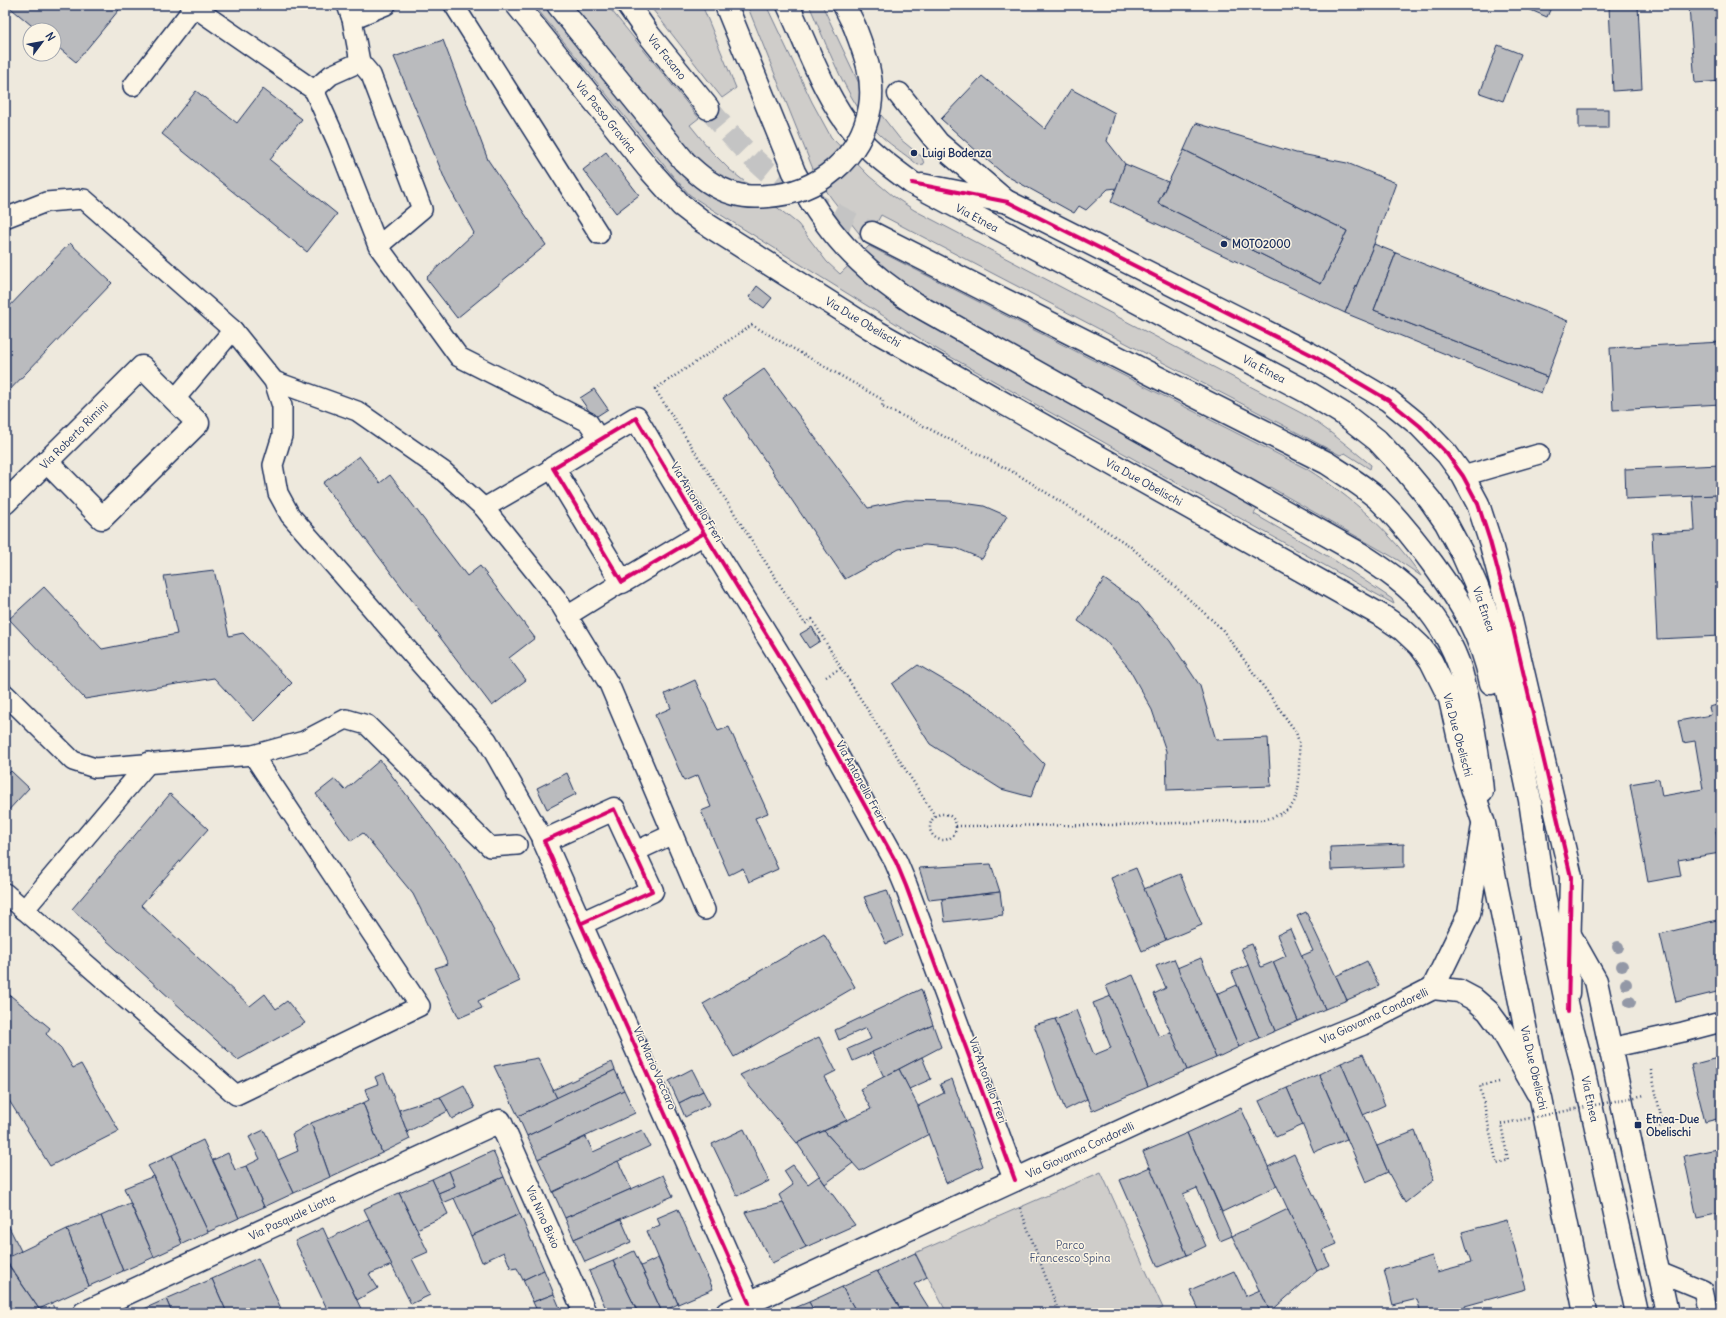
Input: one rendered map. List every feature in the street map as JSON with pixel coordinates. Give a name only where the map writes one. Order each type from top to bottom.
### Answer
[{"type":"main road","name":"Via Passo Gravina","points":[[517,5],[648,168],[681,205],[703,222]]},
{"type":"main road","points":[[558,5],[684,161],[697,174],[712,184],[735,194],[749,196],[791,194],[825,178],[839,165],[853,148],[864,128],[870,107],[871,85],[867,59],[854,25],[844,5]]},
{"type":"main road","name":"Via Fasano","points":[[628,5],[708,108]]},
{"type":"main road","name":"Via Due Obelischi","points":[[726,5],[794,172],[822,220],[857,260],[882,281],[915,304],[1359,553],[1386,570],[1405,585],[1430,611],[1442,629],[1463,677],[1480,764],[1484,824]]},
{"type":"main road","name":"Via Etnea","points":[[788,5],[829,93],[842,116],[856,135],[878,156],[912,183],[1309,393],[1345,415],[1377,440],[1430,500],[1446,523],[1462,553],[1477,587],[1489,619],[1500,658],[1530,800],[1542,885],[1568,1012],[1581,1060],[1637,1313]]},
{"type":"main road","points":[[899,94],[938,143],[1008,202],[1310,354],[1388,400],[1420,426],[1447,454],[1463,476],[1478,504],[1490,541],[1513,627],[1571,877],[1568,1012]]},
{"type":"main road","points":[[912,183],[1008,202]]},
{"type":"main road","name":"Via Due Obelischi","points":[[703,222],[870,328],[1356,601],[1403,630],[1420,646],[1432,661],[1450,699],[1464,766],[1484,824],[1585,1313]]},
{"type":"main road","name":"Via Etnea","points":[[872,233],[1327,463],[1353,479],[1395,516],[1417,542],[1458,600],[1474,629],[1487,665],[1515,802],[1542,885]]},
{"type":"main road","name":"Via Roberto Rimini","points":[[5,503],[142,367],[175,399]]},
{"type":"main road","points":[[47,462],[102,518],[198,423],[175,399]]},
{"type":"main road","name":"Via Antonello Freri","points":[[600,440],[636,418],[704,533],[802,692],[896,862],[912,901],[1015,1180]]},
{"type":"main road","points":[[600,440],[554,468],[622,582],[704,533]]},
{"type":"main road","points":[[544,841],[614,809],[634,852],[652,891],[582,923]]},
{"type":"main road","points":[[1484,824],[1469,914],[1433,988],[1459,991],[1474,999],[1488,1011],[1502,1030],[1541,1099]]},
{"type":"main road","name":"Via Mario Vaccaro","points":[[544,841],[582,923],[749,1303]]},
{"type":"main road","points":[[1542,885],[1596,981],[1668,1313]]},
{"type":"main road","name":"Via Giovanna Condorelli","points":[[727,1313],[1279,1058],[1362,1024],[1433,988]]},
{"type":"main road","name":"Via Pasquale Liotta","points":[[84,1313],[500,1122]]},
{"type":"main road","name":"Via Nino Bixio","points":[[500,1122],[585,1313]]},
{"type":"main road","points":[[1629,1278],[1659,1272]]},
{"type":"lane","points":[[378,246],[422,209],[371,75],[360,62],[349,12],[386,5]]},
{"type":"lane","points":[[454,5],[599,234]]},
{"type":"lane","points":[[133,86],[193,6],[314,90],[338,144],[378,246],[459,357],[588,422],[600,440]]},
{"type":"lane","points":[[314,90],[331,75],[360,62]]},
{"type":"lane","points":[[5,218],[46,202],[84,199],[233,330],[274,381],[282,406],[282,436],[273,465],[278,492],[290,515],[487,740],[544,841]]},
{"type":"lane","points":[[175,399],[233,330]]},
{"type":"lane","points":[[274,381],[357,410],[443,471],[484,508],[557,599],[609,684],[705,910]]},
{"type":"lane","points":[[1463,476],[1539,454]]},
{"type":"lane","points":[[484,508],[554,468]]},
{"type":"lane","points":[[567,616],[622,582]]},
{"type":"lane","points":[[5,694],[73,761],[95,768],[149,762],[253,755],[304,740],[346,719],[367,725],[490,847],[518,845]]},
{"type":"lane","points":[[5,893],[236,1096],[420,1006],[253,755]]},
{"type":"lane","points":[[24,910],[149,762]]},
{"type":"lane","points":[[634,852],[673,834]]},
{"type":"lane","points":[[1610,1048],[1684,1032],[1721,1022]]},
{"type":"lane","points":[[1659,1272],[1703,1290],[1708,1313]]},
{"type":"path","points":[[935,816],[812,619],[806,624],[655,389],[752,326],[883,400],[882,407],[912,420],[1017,474],[1130,546],[1222,629],[1233,642],[1296,732],[1298,739],[1299,788],[1297,799],[1291,806],[1273,818],[1263,820],[1118,826],[956,826]]},
{"type":"path","points":[[824,679],[842,668]]},
{"type":"path","points":[[942,813],[954,819],[956,826],[955,833],[950,838],[943,841],[937,839],[931,834],[929,828],[930,821],[935,816],[942,813]]},
{"type":"path","points":[[1651,1070],[1664,1126]]},
{"type":"path","points":[[1499,1082],[1480,1086],[1497,1164],[1508,1160],[1500,1124],[1645,1095]]},
{"type":"path","points":[[1018,1202],[1059,1313]]},
{"type":"green space","points":[[534,5],[607,5],[699,118],[690,125],[711,151],[730,170],[798,224],[827,262],[840,274],[869,246],[1307,469],[1324,480],[1370,516],[1397,544],[1421,576],[1398,560],[1270,487],[1254,514],[1334,560],[1392,599],[1394,604],[940,351],[713,210],[690,195],[672,175]]},
{"type":"green space","points":[[649,5],[702,5],[736,88],[722,98]]},
{"type":"green space","points":[[747,5],[766,5],[812,102],[831,137],[869,176],[893,196],[914,210],[1303,414],[1330,432],[1363,458],[1371,465],[1370,469],[1345,453],[1340,455],[881,215],[866,242],[832,199],[815,174]]},
{"type":"green space","points":[[809,5],[822,5],[863,92],[900,139],[922,157],[924,164],[918,165],[891,144],[875,130],[864,116],[854,102],[838,70]]},
{"type":"green space","name":"Parco Francesco Spina","points":[[1101,1172],[1163,1308],[1150,1313],[947,1313],[915,1253]]},
{"type":"building","points":[[7,5],[87,5],[90,8],[93,5],[123,5],[76,62],[62,51],[62,22],[27,22]]},
{"type":"building","points":[[1519,5],[1552,5],[1547,17]]},
{"type":"building","points":[[1638,5],[1642,89],[1613,91],[1609,6]]},
{"type":"building","points":[[1721,5],[1721,81],[1695,83],[1689,7]]},
{"type":"building","points":[[443,40],[488,160],[546,245],[457,318],[426,278],[474,233],[446,182],[394,57]]},
{"type":"building","points":[[1498,45],[1521,54],[1503,101],[1480,93]]},
{"type":"building","points":[[982,76],[1045,129],[1071,89],[1115,113],[1107,141],[1125,164],[1117,188],[1108,189],[1086,210],[1079,206],[1074,213],[1005,175],[941,119]]},
{"type":"building","points":[[263,89],[302,119],[270,160],[337,214],[307,252],[162,134],[196,91],[237,123]]},
{"type":"building","points":[[1579,109],[1608,109],[1608,128],[1579,128]]},
{"type":"building","points":[[1196,123],[1296,153],[1347,163],[1396,183],[1374,244],[1345,313],[1111,202],[1125,164],[1168,182],[1158,203],[1321,284],[1347,231],[1184,150]]},
{"type":"building","points":[[1184,150],[1347,231],[1321,284],[1158,203]]},
{"type":"building","points":[[606,152],[639,195],[616,213],[583,170]]},
{"type":"building","points":[[70,243],[112,283],[5,395],[5,311]]},
{"type":"building","points":[[1374,244],[1396,253],[1374,310],[1547,377],[1541,393],[1345,313]]},
{"type":"building","points":[[1396,253],[1568,321],[1547,377],[1374,310]]},
{"type":"building","points":[[757,286],[772,298],[764,308],[749,297]]},
{"type":"building","points":[[1721,342],[1721,404],[1613,410],[1610,348]]},
{"type":"building","points":[[764,369],[868,508],[906,500],[950,501],[984,506],[1007,516],[982,559],[956,548],[925,545],[899,549],[845,579],[723,398]]},
{"type":"building","points":[[594,389],[608,409],[594,418],[580,398]]},
{"type":"building","points":[[359,456],[380,483],[390,475],[467,576],[480,566],[535,638],[509,658],[526,680],[492,706],[323,483]]},
{"type":"building","points":[[1721,465],[1721,495],[1626,499],[1625,469]]},
{"type":"building","points":[[1718,495],[1721,531],[1721,636],[1657,639],[1652,533],[1695,531],[1693,496]]},
{"type":"building","points":[[214,570],[229,636],[243,633],[292,683],[254,721],[214,678],[85,699],[9,619],[44,587],[102,649],[177,634],[164,576]]},
{"type":"building","points":[[1104,579],[1138,603],[1170,641],[1200,686],[1216,740],[1268,738],[1271,786],[1167,790],[1166,751],[1152,710],[1128,667],[1104,639],[1078,621]]},
{"type":"building","points":[[812,627],[820,641],[809,648],[800,634]]},
{"type":"building","points":[[918,665],[988,706],[1044,764],[1031,797],[1001,789],[930,744],[892,684]]},
{"type":"building","points":[[695,680],[718,731],[729,727],[768,813],[755,818],[778,869],[749,882],[743,868],[729,875],[701,811],[711,807],[698,775],[684,781],[655,715],[671,708],[665,694]]},
{"type":"building","points":[[1721,704],[1721,830],[1716,831],[1720,853],[1678,860],[1681,876],[1648,882],[1630,784],[1659,779],[1662,796],[1703,789],[1695,741],[1683,743],[1678,721],[1711,715],[1709,707]]},
{"type":"building","points":[[380,760],[459,864],[520,981],[478,1001],[482,1008],[459,1018],[435,968],[448,964],[413,894],[363,833],[351,841],[316,794],[335,779],[345,790]]},
{"type":"building","points":[[11,771],[29,788],[5,814],[5,777]]},
{"type":"building","points":[[567,773],[576,794],[547,809],[537,788]]},
{"type":"building","points":[[170,794],[208,829],[141,905],[250,1006],[265,994],[276,1009],[287,1001],[305,1023],[238,1060],[72,909]]},
{"type":"building","points":[[1404,844],[1404,867],[1331,870],[1330,847]]},
{"type":"building","points":[[991,864],[1000,892],[929,900],[919,868]]},
{"type":"building","points":[[1136,868],[1166,940],[1142,951],[1111,878]]},
{"type":"building","points":[[1180,874],[1202,925],[1166,940],[1144,889]]},
{"type":"building","points":[[887,890],[903,936],[886,944],[864,897]]},
{"type":"building","points":[[1000,892],[1003,915],[945,922],[942,899]]},
{"type":"building","points":[[1306,912],[1347,1000],[1325,1009],[1301,956],[1313,951],[1297,916]]},
{"type":"building","points":[[1721,919],[1721,991],[1676,1002],[1660,934]]},
{"type":"building","points":[[1290,929],[1325,1009],[1298,1021],[1273,962],[1286,956],[1277,935]]},
{"type":"building","points":[[824,934],[855,987],[734,1057],[703,1004]]},
{"type":"building","points":[[1252,944],[1261,967],[1273,962],[1298,1021],[1275,1031],[1241,948]]},
{"type":"building","points":[[1201,958],[1239,1047],[1216,1058],[1177,968]]},
{"type":"building","points":[[1174,959],[1216,1058],[1187,1070],[1154,994],[1166,988],[1156,966]]},
{"type":"building","points":[[1367,961],[1379,986],[1347,1000],[1336,976]]},
{"type":"building","points":[[1249,965],[1275,1031],[1259,1038],[1232,972]]},
{"type":"building","points":[[1133,975],[1159,1037],[1171,1032],[1187,1070],[1148,1087],[1106,986]]},
{"type":"building","points":[[1237,985],[1259,1038],[1239,1047],[1217,994]]},
{"type":"building","points":[[921,989],[933,1025],[853,1061],[848,1049],[871,1039],[866,1028],[839,1040],[835,1030]]},
{"type":"building","points":[[5,991],[50,1028],[46,1034],[61,1048],[73,1068],[81,1064],[119,1131],[50,1166],[5,1094]]},
{"type":"building","points":[[1111,996],[1148,1087],[1092,1111],[1055,1019],[1076,1010],[1094,1055],[1111,1048],[1093,1003]]},
{"type":"building","points":[[1055,1019],[1087,1099],[1065,1110],[1034,1025]]},
{"type":"building","points":[[933,1025],[941,1047],[884,1077],[872,1052]]},
{"type":"building","points":[[819,1037],[836,1071],[824,1077],[847,1120],[797,1143],[740,1075]]},
{"type":"building","points":[[1363,1054],[1385,1105],[1363,1115],[1341,1063]]},
{"type":"building","points":[[922,1057],[931,1079],[909,1089],[899,1069]]},
{"type":"building","points":[[1721,1057],[1721,1118],[1705,1122],[1691,1065]]},
{"type":"building","points":[[538,1058],[557,1098],[518,1116],[494,1066]]},
{"type":"building","points":[[612,1062],[615,1070],[557,1098],[553,1090]]},
{"type":"building","points":[[1341,1063],[1388,1172],[1366,1182],[1319,1074]]},
{"type":"building","points":[[692,1069],[703,1091],[679,1103],[669,1081]]},
{"type":"building","points":[[899,1069],[918,1106],[929,1134],[860,1171],[824,1131],[871,1109],[860,1089]]},
{"type":"building","points":[[615,1070],[624,1090],[527,1136],[518,1116]]},
{"type":"building","points":[[384,1073],[410,1139],[382,1153],[363,1103],[369,1100],[365,1089],[378,1084],[375,1077]]},
{"type":"building","points":[[1319,1074],[1347,1139],[1314,1152],[1287,1088]]},
{"type":"building","points":[[952,1079],[983,1166],[946,1183],[918,1106],[944,1093],[940,1084]]},
{"type":"building","points":[[464,1085],[475,1108],[452,1119],[440,1097]]},
{"type":"building","points":[[1287,1088],[1303,1125],[1276,1137],[1259,1101]]},
{"type":"building","points":[[624,1090],[635,1113],[538,1159],[527,1136]]},
{"type":"building","points":[[703,1091],[710,1104],[685,1117],[679,1103]]},
{"type":"building","points":[[440,1097],[448,1111],[407,1132],[399,1110]]},
{"type":"building","points":[[363,1103],[382,1153],[330,1177],[311,1123]]},
{"type":"building","points":[[1241,1108],[1277,1186],[1222,1212],[1187,1133]]},
{"type":"building","points":[[311,1123],[330,1177],[294,1193],[278,1160],[298,1151],[292,1134]]},
{"type":"building","points":[[744,1129],[769,1181],[737,1196],[712,1144]]},
{"type":"building","points":[[264,1130],[294,1193],[264,1207],[246,1166],[260,1159],[249,1137]]},
{"type":"building","points":[[642,1130],[650,1146],[553,1192],[538,1159],[586,1137],[593,1152]]},
{"type":"building","points":[[824,1131],[853,1163],[825,1184],[797,1143]]},
{"type":"building","points":[[1415,1131],[1434,1180],[1405,1203],[1388,1172],[1377,1146]]},
{"type":"building","points":[[1187,1133],[1232,1236],[1220,1241],[1197,1188],[1183,1194],[1206,1246],[1187,1255],[1143,1152]]},
{"type":"building","points":[[203,1140],[239,1218],[208,1232],[172,1155]]},
{"type":"building","points":[[1721,1148],[1721,1213],[1697,1218],[1684,1156]]},
{"type":"building","points":[[493,1151],[504,1177],[443,1203],[438,1193],[455,1186],[449,1171]]},
{"type":"building","points":[[228,1153],[235,1170],[246,1166],[264,1207],[239,1218],[213,1160]]},
{"type":"building","points":[[1294,1154],[1337,1244],[1323,1250],[1329,1265],[1317,1271],[1268,1167]]},
{"type":"building","points":[[172,1155],[208,1232],[182,1244],[154,1176],[148,1166]]},
{"type":"building","points":[[618,1161],[631,1189],[565,1218],[553,1192]]},
{"type":"building","points":[[793,1165],[808,1184],[819,1176],[855,1225],[806,1247],[779,1195],[793,1185],[784,1171]]},
{"type":"building","points":[[1150,1167],[1187,1255],[1158,1267],[1120,1180]]},
{"type":"building","points":[[449,1171],[455,1186],[438,1193],[432,1179]]},
{"type":"building","points":[[663,1175],[673,1196],[574,1239],[565,1218]]},
{"type":"building","points":[[154,1176],[182,1244],[154,1257],[124,1188]]},
{"type":"building","points":[[504,1177],[520,1214],[471,1236],[454,1198]]},
{"type":"building","points":[[432,1179],[448,1214],[417,1229],[399,1193]]},
{"type":"building","points":[[399,1193],[428,1252],[412,1259],[430,1295],[411,1304],[364,1209]]},
{"type":"building","points":[[130,1203],[154,1257],[123,1271],[101,1216]]},
{"type":"building","points":[[783,1203],[806,1247],[772,1263],[745,1212]]},
{"type":"building","points":[[678,1209],[713,1289],[678,1304],[647,1231],[660,1225],[657,1218]]},
{"type":"building","points":[[1288,1209],[1317,1271],[1270,1312],[1232,1236]]},
{"type":"building","points":[[520,1214],[544,1270],[523,1280],[517,1268],[511,1269],[504,1252],[482,1262],[471,1236]]},
{"type":"building","points":[[101,1216],[123,1271],[89,1286],[67,1229]]},
{"type":"building","points":[[369,1219],[392,1265],[369,1274],[378,1288],[357,1300],[328,1239]]},
{"type":"building","points":[[621,1219],[631,1242],[585,1262],[574,1239]]},
{"type":"building","points":[[1507,1220],[1526,1289],[1465,1306],[1467,1313],[1421,1313],[1417,1299],[1393,1305],[1384,1270],[1432,1256],[1437,1272],[1471,1263],[1462,1232]]},
{"type":"building","points":[[5,1223],[8,1225],[21,1251],[5,1259]]},
{"type":"building","points":[[323,1228],[363,1313],[329,1313],[295,1241]]},
{"type":"building","points":[[67,1229],[89,1286],[39,1309],[5,1259]]},
{"type":"building","points":[[634,1251],[662,1312],[660,1313],[638,1313],[613,1261]]},
{"type":"building","points":[[915,1253],[927,1277],[914,1284],[932,1313],[903,1313],[877,1271]]},
{"type":"building","points":[[258,1258],[283,1313],[227,1313],[212,1279]]},
{"type":"building","points":[[658,1258],[678,1304],[662,1312],[641,1266]]},
{"type":"building","points":[[5,1260],[39,1309],[30,1313],[9,1313],[5,1308]]},
{"type":"building","points":[[613,1261],[638,1313],[608,1313],[589,1271]]},
{"type":"building","points":[[544,1270],[554,1294],[533,1302],[523,1280]]},
{"type":"building","points":[[877,1271],[903,1313],[857,1313],[842,1287]]},
{"type":"building","points":[[1234,1271],[1246,1296],[1260,1290],[1270,1312],[1199,1313],[1200,1312],[1190,1290]]},
{"type":"building","points":[[212,1279],[227,1313],[172,1313],[166,1299]]},
{"type":"building","points":[[842,1287],[857,1313],[815,1313],[809,1302]]},
{"type":"building","points":[[554,1294],[562,1313],[538,1313],[533,1302]]},
{"type":"building","points":[[166,1299],[172,1313],[135,1313],[144,1309]]},
{"type":"building","points":[[809,1302],[815,1313],[784,1313],[790,1310]]},
{"type":"building","points":[[1721,1303],[1721,1313],[1687,1313],[1686,1310]]},
{"type":"tunnel","points":[[708,108],[727,131],[770,174],[813,202],[872,233]]},
{"type":"cycle path","points":[[912,183],[1008,202],[1310,354],[1388,400],[1420,426],[1447,454],[1463,476],[1478,504],[1490,541],[1511,620],[1571,877],[1568,1012]]},
{"type":"cycle path","points":[[704,533],[622,582],[553,468],[636,418],[704,533],[802,692],[896,862],[1015,1180]]},
{"type":"cycle path","points":[[582,923],[652,891],[614,809],[544,841],[749,1303]]},
{"type":"place","name":"Luigi Bodenza","points":[[914,153]]},
{"type":"place","name":"MOTO2000","points":[[1224,244]]},
{"type":"place","name":"Etnea-Due Obelischi","points":[[1638,1125]]}]
